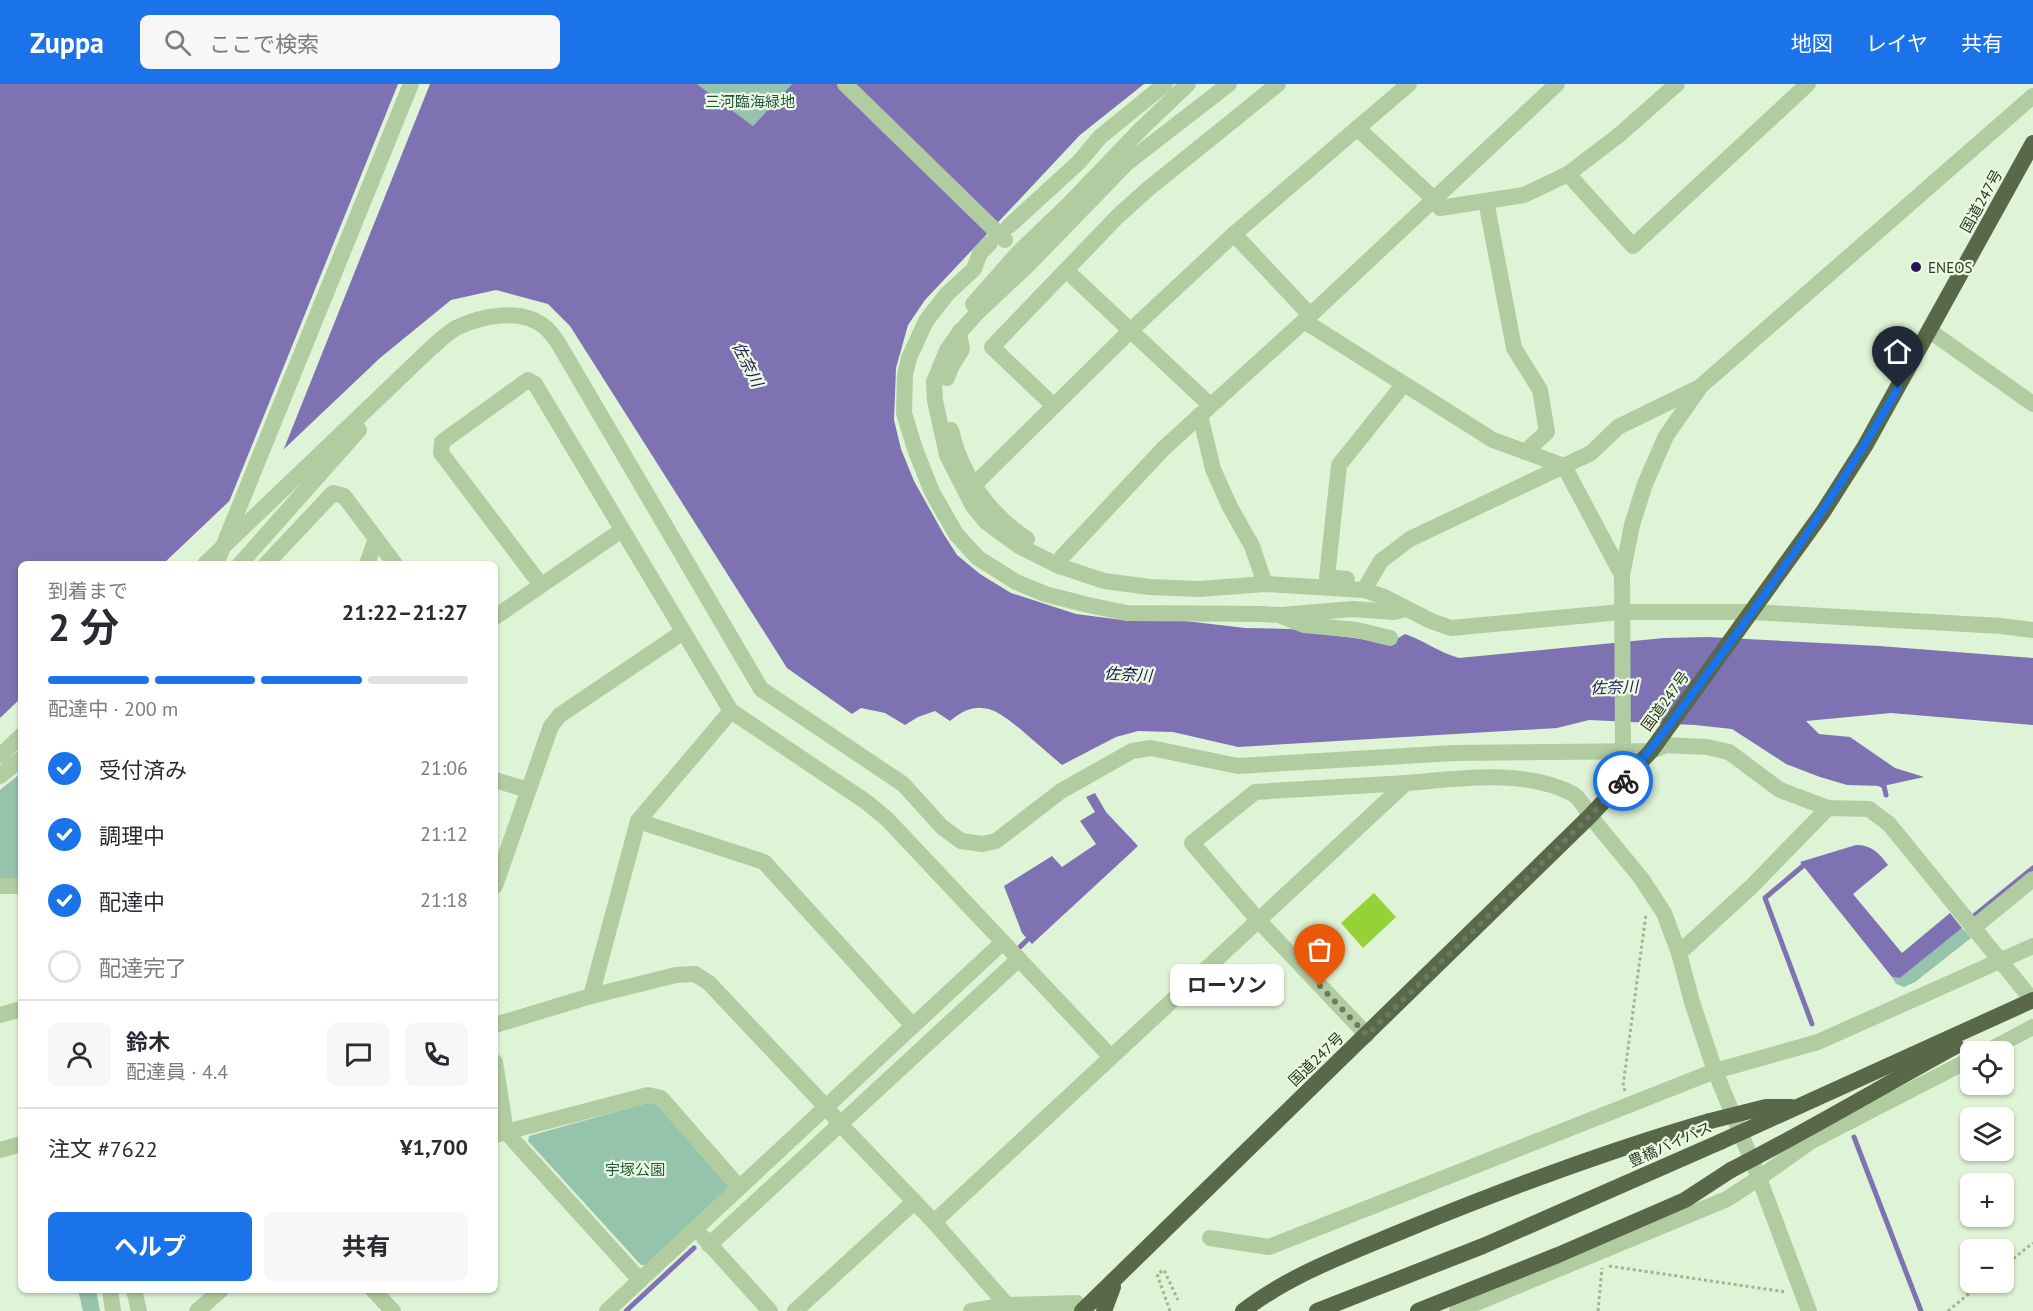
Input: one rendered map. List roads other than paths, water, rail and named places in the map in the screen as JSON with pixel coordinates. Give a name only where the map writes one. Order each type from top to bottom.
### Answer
[{"type":"highway","name":"国道247号","points":[[1076,1308],[1209,1186],[1367,1035],[1590,816],[1651,751],[1823,512],[1859,455],[2033,143]]},
{"type":"highway","name":"豊橋バイパス","points":[[1721,1147],[1800,1107],[2033,1001]]},
{"type":"highway","name":"豊橋バイパス","points":[[1317,1311],[1357,1305],[2033,1008]]},
{"type":"highway","points":[[1418,1311],[1558,1255],[1685,1200],[1731,1170],[1802,1134],[1864,1096],[1996,1024]]},
{"type":"highway","points":[[1243,1311],[1313,1269],[1502,1190],[1710,1121],[1766,1107],[1800,1107]]},
{"type":"highway","name":"国道247号","points":[[1076,1308],[1118,1278],[1209,1186]]},
{"type":"highway","points":[[1104,1311],[1118,1278]]},
{"type":"street","points":[[217,561],[411,84]]},
{"type":"street","points":[[846,84],[1018,253]]},
{"type":"street","points":[[1165,84],[1100,137],[1079,162],[1002,236],[980,253],[974,269],[947,294],[926,321],[909,358],[905,375],[904,413],[932,492],[956,534],[978,558],[1016,582],[1045,594],[1088,605],[1127,613],[1279,615],[1353,609],[1388,612],[1406,609]]},
{"type":"street","points":[[1060,562],[1014,531],[985,504],[960,459],[952,434],[945,385],[951,367],[962,349],[959,333],[977,297],[1018,253],[1188,84]]},
{"type":"street","points":[[1229,84],[1127,163],[1029,264],[977,312],[959,333],[947,350],[934,382],[935,401],[947,455],[973,506],[986,522],[1019,546],[1104,580],[1149,587],[1200,589],[1265,584],[1365,587]]},
{"type":"street","points":[[1054,406],[992,347],[1118,216],[1278,84]]},
{"type":"street","points":[[1060,562],[1164,448],[1435,200],[1557,84]]},
{"type":"street","points":[[1357,128],[1435,200],[1440,208],[1524,195],[1568,174],[1619,135],[1677,84]]},
{"type":"street","points":[[1568,174],[1633,246],[1808,84]]},
{"type":"street","points":[[974,485],[1130,331],[1234,234],[1404,85]]},
{"type":"street","points":[[1622,745],[1622,575],[1632,525],[1645,484],[1666,436],[1701,386],[2033,96]]},
{"type":"street","points":[[1486,201],[1514,348],[1539,390],[1547,432],[1524,452]]},
{"type":"street","points":[[1234,234],[1307,318],[1403,385],[1493,440],[1564,466],[1622,575]]},
{"type":"street","points":[[1067,271],[1130,331],[1205,410],[1213,469],[1230,507],[1252,546],[1265,584]]},
{"type":"street","points":[[208,561],[430,349],[454,329],[484,319],[510,315],[530,318],[544,326],[557,340],[761,689],[903,784],[942,827],[961,841],[982,844],[996,841],[1061,791],[1132,751],[1151,748],[1238,766],[1622,745],[1651,751],[1666,745],[1707,747],[1729,752],[1780,790],[1828,808],[1869,809],[1889,824],[2033,1001]]},
{"type":"street","points":[[1930,331],[2033,404]]},
{"type":"street","points":[[243,561],[430,349]]},
{"type":"street","points":[[541,585],[441,453],[442,442],[528,380],[535,384],[730,711],[865,801],[887,819],[1111,1057]]},
{"type":"street","points":[[1403,385],[1339,465],[1327,577],[1348,579],[1406,609],[1450,628],[1621,617],[1748,618],[2001,626],[2033,630]]},
{"type":"street","points":[[1365,587],[1381,561],[1410,539],[1591,453],[1618,427],[1701,386]]},
{"type":"street","points":[[269,561],[333,494],[344,496],[393,561]]},
{"type":"street","points":[[498,615],[622,530]]},
{"type":"street","points":[[368,561],[376,539]]},
{"type":"street","points":[[1279,615],[1304,625],[1358,630],[1390,638]]},
{"type":"street","points":[[498,877],[551,726],[560,715],[683,632]]},
{"type":"street","points":[[591,996],[638,821],[730,711]]},
{"type":"street","points":[[0,756],[18,739]]},
{"type":"street","points":[[0,776],[18,761]]},
{"type":"street","points":[[1367,1035],[1258,920],[1192,843],[1255,792],[1495,777],[1535,781],[1575,795],[1649,890],[1664,914],[1680,953],[1692,1002],[1715,1071],[1760,1178],[1809,1311]]},
{"type":"street","points":[[498,781],[528,790]]},
{"type":"street","points":[[934,1222],[1406,783]]},
{"type":"street","points":[[1680,953],[1751,887],[1828,808]]},
{"type":"street","points":[[638,821],[764,862],[913,1026]]},
{"type":"street","points":[[1973,928],[2033,879]]},
{"type":"street","points":[[0,886],[18,886]]},
{"type":"street","points":[[607,1311],[1003,942]]},
{"type":"street","points":[[1210,1238],[1269,1247],[1715,1071],[1818,1042],[2033,946]]},
{"type":"street","points":[[709,1245],[1019,959]]},
{"type":"street","points":[[498,1024],[591,996],[676,975],[695,974],[709,983],[826,1107],[934,1222],[1007,1305]]},
{"type":"street","points":[[0,1015],[18,1011]]},
{"type":"street","points":[[2008,1041],[2033,1028]]},
{"type":"street","points":[[1457,1311],[1726,1199],[1810,1142],[1960,1065]]},
{"type":"street","points":[[501,1133],[648,1095],[661,1098],[739,1187]]},
{"type":"street","points":[[498,1098],[501,1133],[640,1280]]},
{"type":"street","points":[[0,1150],[18,1145]]},
{"type":"street","points":[[795,1311],[914,1202]]},
{"type":"street","points":[[696,1228],[770,1311]]},
{"type":"street","points":[[110,1293],[113,1311]]},
{"type":"street","points":[[135,1293],[139,1311]]},
{"type":"street","points":[[197,1311],[218,1293]]},
{"type":"street","points":[[376,1293],[393,1311]]},
{"type":"street","points":[[971,1311],[1007,1305],[1076,1308]]},
{"type":"water","name":"佐奈川","points":[[0,84],[697,84],[753,126],[792,84],[1144,84],[1080,135],[925,300],[908,325],[896,368],[894,420],[901,449],[914,481],[943,533],[957,555],[980,574],[1011,593],[1076,614],[1130,621],[1160,618],[1245,628],[1290,629],[1390,643],[1405,634],[1459,658],[1664,638],[1708,637],[1879,646],[2033,658],[2033,725],[1891,713],[1806,721],[1819,734],[1850,737],[1895,768],[1924,777],[1883,786],[1847,785],[1820,777],[1786,764],[1732,729],[1589,720],[1557,728],[1238,747],[1173,732],[1138,731],[1116,737],[1062,765],[1008,719],[990,709],[971,709],[950,721],[935,711],[905,725],[885,713],[861,708],[852,714],[787,668],[570,326],[548,304],[496,290],[451,300],[380,358],[166,561],[18,561],[18,701],[0,718]]},
{"type":"water","points":[[1095,793],[1106,812],[1138,846],[1032,944],[1022,933],[1004,886],[1052,856],[1062,867],[1096,844],[1080,821],[1095,812],[1086,797]]},
{"type":"water","points":[[1856,845],[1875,850],[1888,865],[1853,894],[1902,953],[1950,913],[1962,928],[1900,978],[1892,977],[1800,862]]},
{"type":"waterway","points":[[1878,783],[1884,786],[1886,795]]},
{"type":"waterway","points":[[1809,867],[1804,865],[1765,898],[1812,1024]]},
{"type":"waterway","points":[[1974,916],[2033,868]]},
{"type":"waterway","points":[[1020,947],[1032,935]]},
{"type":"waterway","points":[[1854,1137],[1921,1311]]},
{"type":"waterway","points":[[626,1311],[694,1248]]},
{"type":"place","name":"ENEOS","points":[[1916,267]]},
{"type":"place","name":"ローソン","points":[[1320,986]]},
{"type":"park label","name":"三河臨海緑地","points":[[750,101]]},
{"type":"park label","name":"宇塚公園","points":[[635,1169]]}]
